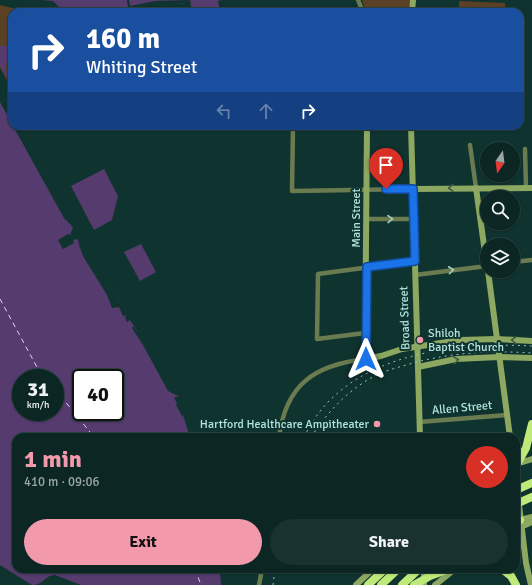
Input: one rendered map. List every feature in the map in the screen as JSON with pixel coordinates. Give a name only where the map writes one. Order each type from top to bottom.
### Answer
[{"type":"highway","points":[[520,459],[527,444],[532,424]]},
{"type":"highway","points":[[520,488],[532,483]]},
{"type":"highway","points":[[520,502],[532,497]]},
{"type":"highway","points":[[520,507],[532,502]]},
{"type":"highway","points":[[368,585],[381,573]]},
{"type":"highway","points":[[381,585],[394,573]]},
{"type":"highway","points":[[402,585],[415,573]]},
{"type":"highway","points":[[413,585],[429,573]]},
{"type":"highway","points":[[413,585],[438,573]]},
{"type":"highway","points":[[507,573],[511,576],[516,585]]},
{"type":"street","points":[[293,130],[292,191],[529,188],[525,149]]},
{"type":"street","name":"Main Street","points":[[366,359],[365,334],[368,130]]},
{"type":"street","name":"Broad Street","points":[[411,130],[420,433]]},
{"type":"street","points":[[470,145],[483,238]]},
{"type":"street","points":[[367,219],[414,219]]},
{"type":"street","points":[[520,261],[532,260]]},
{"type":"street","points":[[365,334],[317,340],[318,274],[415,261]]},
{"type":"street","points":[[415,275],[480,267]]},
{"type":"street","points":[[489,278],[509,433]]},
{"type":"street","points":[[280,433],[287,405],[299,388],[313,374],[336,364],[381,356],[402,349],[460,340],[497,339],[532,341]]},
{"type":"street","points":[[418,367],[456,359],[499,357],[532,358]]},
{"type":"street","name":"Allen Street","points":[[420,422],[507,414]]},
{"type":"street","points":[[520,464],[532,459]]},
{"type":"street","points":[[520,523],[532,517]]},
{"type":"street","points":[[520,524],[532,522]]},
{"type":"street","points":[[520,534],[530,585]]},
{"type":"street","points":[[525,585],[526,563]]},
{"type":"street","points":[[259,585],[261,573]]},
{"type":"street","points":[[356,585],[362,582],[370,573]]},
{"type":"street","points":[[424,573],[424,585]]},
{"type":"street","points":[[434,585],[450,573]]},
{"type":"shaded area","points":[[10,0],[222,0],[218,1],[219,8],[189,8],[188,3],[117,8],[44,8]]},
{"type":"shaded area","points":[[362,0],[410,0],[409,8],[365,8]]},
{"type":"shaded area","points":[[459,1],[505,3],[505,8],[459,8]]},
{"type":"shaded area","points":[[0,5],[12,8],[8,8],[8,82],[0,68]]},
{"type":"shaded area","points":[[0,46],[8,46],[8,60],[5,68],[8,72],[8,78],[0,66]]},
{"type":"shaded area","points":[[0,83],[8,98],[8,130],[25,130],[78,228],[75,231],[74,237],[81,237],[127,315],[125,317],[127,322],[130,320],[138,332],[143,329],[191,420],[193,433],[12,433],[12,572],[0,565]]},
{"type":"shaded area","points":[[104,169],[118,196],[112,220],[94,230],[71,186]]},
{"type":"shaded area","points":[[141,244],[156,272],[140,281],[124,252]]},
{"type":"shaded area","points":[[13,573],[220,573],[221,585],[81,585],[52,575],[36,585],[32,585]]},
{"type":"pier","points":[[8,0],[53,1],[60,8],[35,8],[9,2]]},
{"type":"pier","points":[[127,0],[129,0],[130,6],[155,1],[190,0],[191,8],[186,8],[185,3],[122,8],[128,7]]},
{"type":"pier","points":[[0,81],[8,95],[8,117],[0,102]]},
{"type":"pier","points":[[15,130],[27,130],[80,227],[75,234],[85,236],[86,238],[83,238],[128,315],[123,316],[119,307],[112,308],[107,295],[83,256],[78,239],[73,240],[74,243],[63,249],[58,240],[68,234],[70,235],[73,227],[64,218]]},
{"type":"pier","points":[[133,326],[138,332],[143,329],[147,334],[193,420],[197,433],[189,433],[183,415],[182,416],[176,405],[177,404],[174,397],[179,397],[168,391],[132,328]]},
{"type":"ferry route","points":[[0,299],[38,369]]},
{"type":"ferry route","points":[[64,400],[91,433]]},
{"type":"ferry route","points":[[196,573],[201,585]]},
{"type":"railway","points":[[306,433],[318,414],[337,393],[361,377],[387,364],[416,355],[445,349],[475,346],[532,346]]},
{"type":"railway","points":[[314,433],[330,411],[345,396],[383,372],[450,355],[483,352],[532,353]]},
{"type":"railway","points":[[273,585],[274,573]]},
{"type":"place","name":"Shiloh Baptist Church","points":[[420,340]]},
{"type":"place","name":"Hartford Healthcare Ampitheater","points":[[377,424]]},
{"type":"route","points":[[366,359],[365,334],[367,267],[415,261],[413,189],[386,189]]}]
